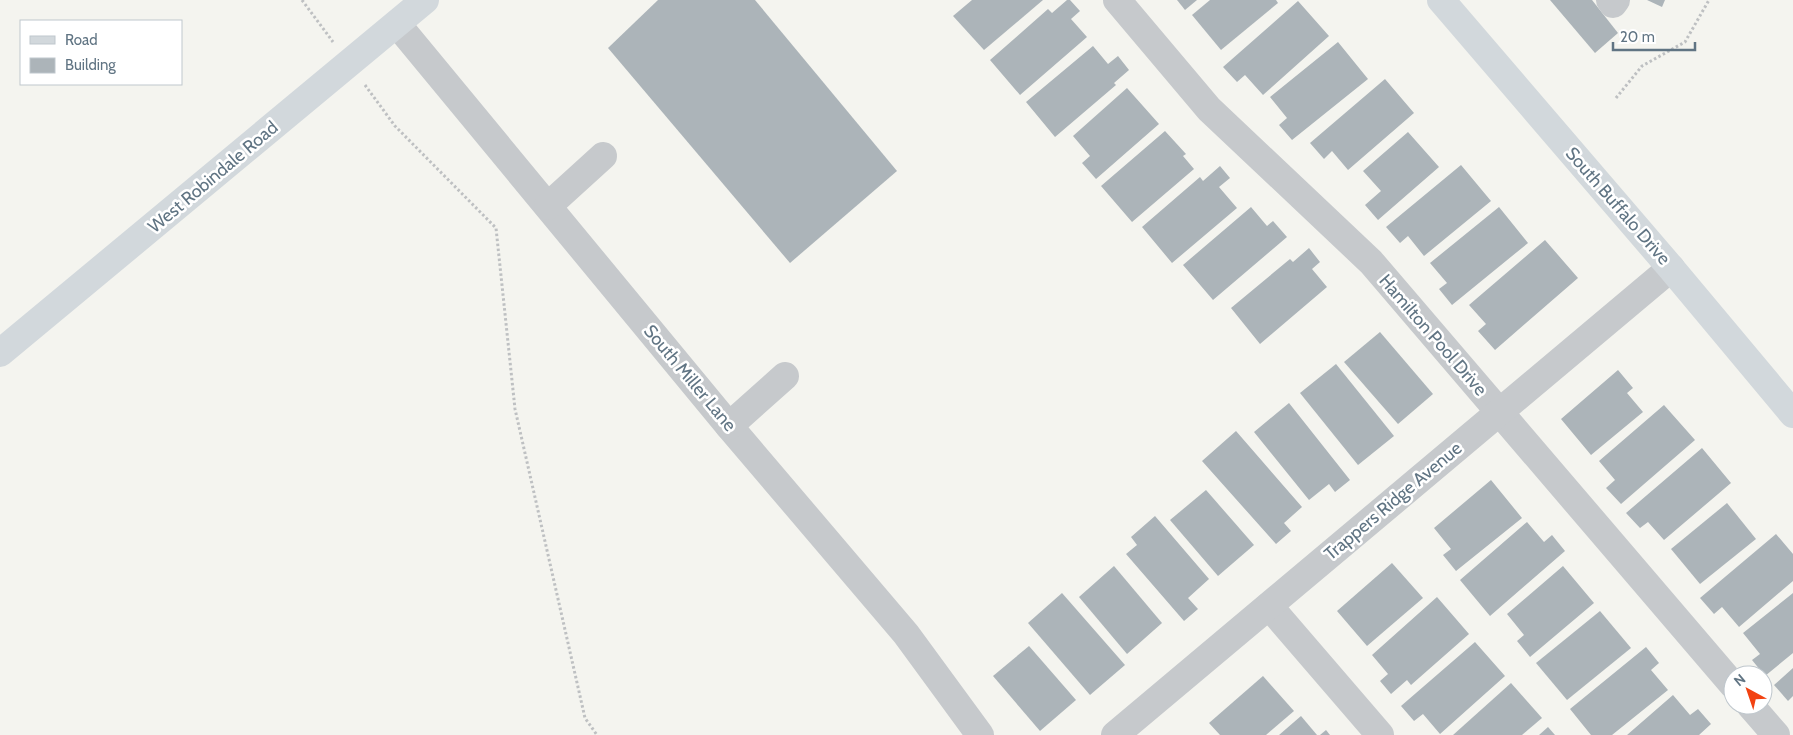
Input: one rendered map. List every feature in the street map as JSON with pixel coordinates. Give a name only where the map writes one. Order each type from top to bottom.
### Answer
[{"type":"main road","name":"West Robindale Road","points":[[0,353],[425,0]]},
{"type":"main road","name":"South Buffalo Drive","points":[[1441,0],[1671,268],[1793,414]]},
{"type":"street","name":"Hamilton Pool Drive","points":[[1117,0],[1210,109],[1371,262],[1723,673]]},
{"type":"street","points":[[1610,0],[1613,4],[1616,0]]},
{"type":"street","name":"South Miller Lane","points":[[397,24],[729,426],[906,634],[980,735]]},
{"type":"street","points":[[548,206],[603,156]]},
{"type":"street","name":"Trappers Ridge Avenue","points":[[1115,735],[1671,268]]},
{"type":"street","points":[[729,426],[785,376]]},
{"type":"street","points":[[1269,606],[1380,735]]},
{"type":"street","points":[[1759,715],[1776,735]]},
{"type":"path","points":[[302,0],[395,126],[496,228],[515,409],[585,718],[598,735]]},
{"type":"path","points":[[1616,98],[1642,66],[1685,42],[1709,0]]},
{"type":"building","points":[[658,0],[755,0],[897,171],[790,263],[608,48]]},
{"type":"building","points":[[972,0],[1043,0],[984,50],[953,16]]},
{"type":"building","points":[[1067,0],[1070,0],[1080,11],[1071,19],[1087,37],[1020,95],[990,60],[1048,9],[1052,13]]},
{"type":"building","points":[[1177,0],[1197,0],[1185,10]]},
{"type":"building","points":[[1210,0],[1276,0],[1278,3],[1221,50],[1192,15]]},
{"type":"building","points":[[1550,0],[1592,0],[1618,33],[1595,53]]},
{"type":"building","points":[[1647,0],[1665,0],[1662,7]]},
{"type":"building","points":[[1298,1],[1329,36],[1263,95],[1245,75],[1237,82],[1223,67]]},
{"type":"building","points":[[1338,42],[1368,79],[1292,140],[1279,125],[1287,118],[1270,97]]},
{"type":"building","points":[[1093,46],[1108,64],[1118,56],[1129,70],[1114,83],[1116,85],[1055,137],[1026,102]]},
{"type":"building","points":[[1385,79],[1414,113],[1348,170],[1332,151],[1324,159],[1310,143]]},
{"type":"building","points":[[1127,88],[1159,124],[1096,179],[1082,163],[1090,156],[1073,136]]},
{"type":"building","points":[[1165,131],[1186,154],[1183,156],[1194,169],[1132,222],[1101,186]]},
{"type":"building","points":[[1408,132],[1439,167],[1378,220],[1365,205],[1381,191],[1363,171]]},
{"type":"building","points":[[1461,165],[1491,201],[1424,256],[1408,236],[1400,243],[1386,227]]},
{"type":"building","points":[[1220,166],[1230,178],[1219,187],[1237,208],[1172,263],[1142,227],[1200,177],[1203,181]]},
{"type":"building","points":[[1251,207],[1267,226],[1273,221],[1287,237],[1213,300],[1183,265]]},
{"type":"building","points":[[1499,207],[1528,243],[1452,305],[1439,289],[1447,283],[1430,263]]},
{"type":"building","points":[[1545,240],[1578,278],[1495,350],[1478,331],[1486,324],[1469,305]]},
{"type":"building","points":[[1309,248],[1320,262],[1312,269],[1327,287],[1260,344],[1231,308],[1290,259],[1293,262]]},
{"type":"building","points":[[1380,332],[1433,394],[1398,424],[1344,362]]},
{"type":"building","points":[[1336,364],[1394,436],[1358,465],[1300,393]]},
{"type":"building","points":[[1618,370],[1633,388],[1627,393],[1643,412],[1591,455],[1561,419]]},
{"type":"building","points":[[1289,403],[1350,480],[1335,492],[1329,484],[1309,500],[1254,432]]},
{"type":"building","points":[[1664,405],[1695,440],[1621,504],[1606,488],[1615,480],[1599,461]]},
{"type":"building","points":[[1236,431],[1302,507],[1284,523],[1291,531],[1276,544],[1202,461]]},
{"type":"building","points":[[1702,448],[1731,483],[1664,540],[1648,522],[1640,528],[1626,513]]},
{"type":"building","points":[[1491,480],[1522,518],[1456,571],[1443,555],[1451,549],[1434,528]]},
{"type":"building","points":[[1206,490],[1254,545],[1218,576],[1170,520]]},
{"type":"building","points":[[1727,503],[1756,539],[1700,584],[1671,549]]},
{"type":"building","points":[[1155,516],[1209,579],[1188,598],[1198,609],[1184,621],[1126,554],[1137,545],[1131,537]]},
{"type":"building","points":[[1527,522],[1544,542],[1552,535],[1565,551],[1490,616],[1460,580]]},
{"type":"building","points":[[1776,534],[1793,554],[1793,581],[1739,627],[1722,607],[1714,614],[1700,598]]},
{"type":"building","points":[[1392,563],[1423,598],[1367,646],[1337,611]]},
{"type":"building","points":[[1114,566],[1162,623],[1127,654],[1079,597]]},
{"type":"building","points":[[1563,566],[1594,603],[1530,657],[1517,641],[1524,635],[1507,614]]},
{"type":"building","points":[[1062,593],[1125,665],[1090,695],[1028,623]]},
{"type":"building","points":[[1793,593],[1793,653],[1773,669],[1773,665],[1756,665],[1752,660],[1760,654],[1743,633]]},
{"type":"building","points":[[1437,597],[1469,634],[1411,685],[1407,680],[1391,694],[1380,681],[1388,674],[1372,655]]},
{"type":"building","points":[[1600,611],[1631,648],[1567,700],[1536,663]]},
{"type":"building","points":[[1475,642],[1505,676],[1440,734],[1423,714],[1414,721],[1401,706]]},
{"type":"building","points":[[1029,646],[1076,700],[1040,731],[993,676]]},
{"type":"building","points":[[1646,647],[1659,663],[1651,670],[1668,690],[1612,735],[1591,735],[1570,709]]},
{"type":"building","points":[[1793,668],[1793,696],[1788,701],[1774,685]]},
{"type":"building","points":[[1263,676],[1294,711],[1266,735],[1220,735],[1209,723]]},
{"type":"building","points":[[1511,683],[1542,718],[1522,735],[1453,735]]},
{"type":"building","points":[[1673,695],[1690,715],[1698,709],[1711,724],[1699,735],[1627,735]]},
{"type":"building","points":[[1301,716],[1317,735],[1279,735]]},
{"type":"building","points":[[1548,727],[1555,735],[1539,735]]},
{"type":"building","points":[[1326,730],[1330,735],[1320,735]]}]
